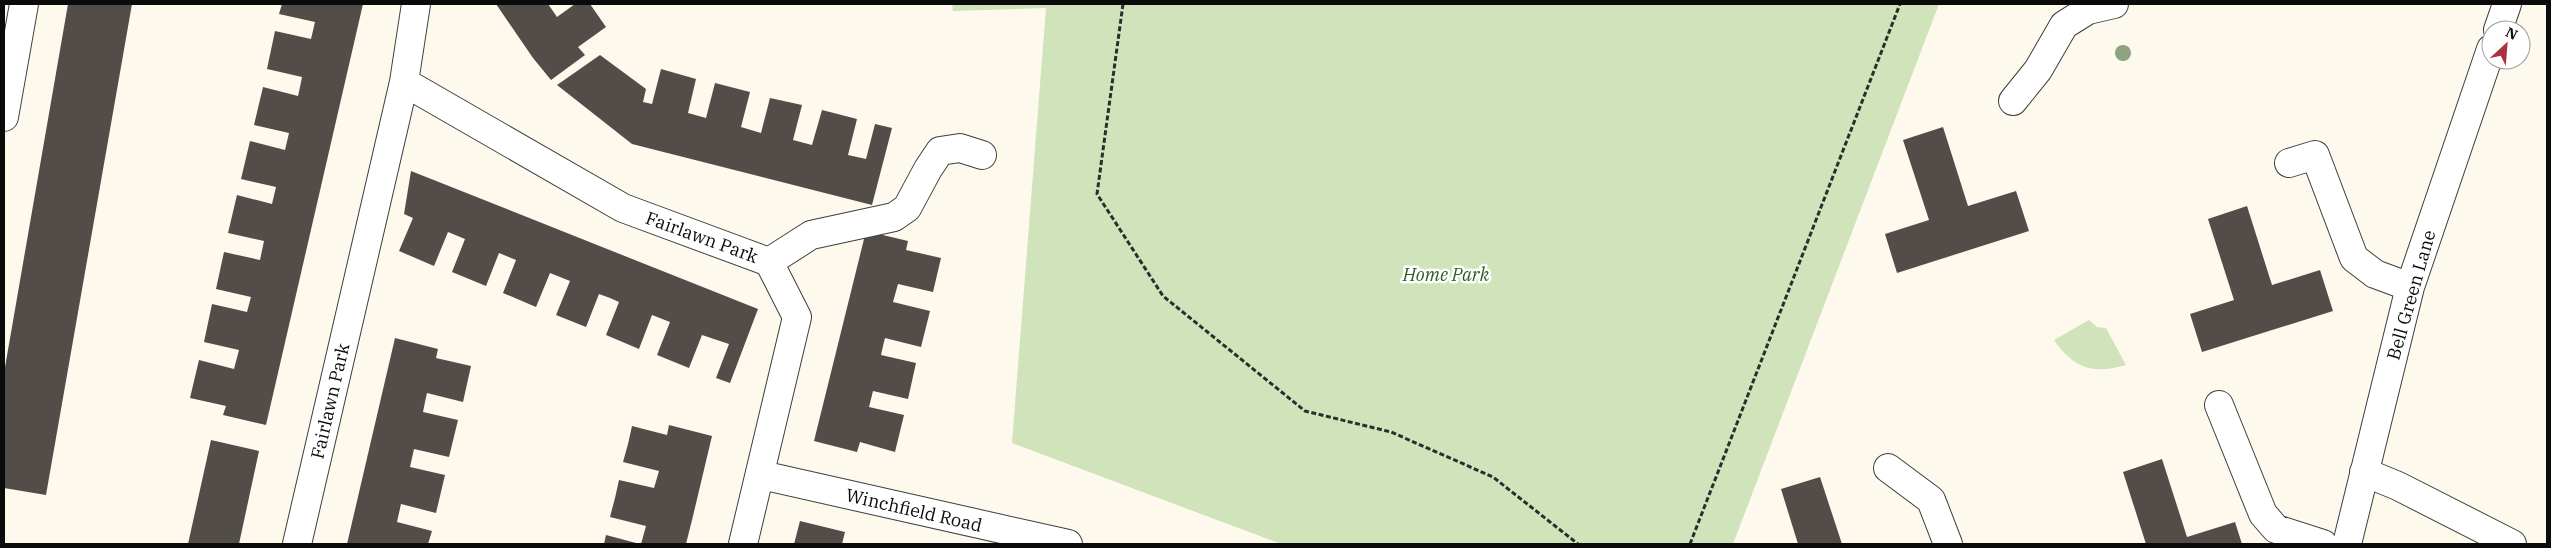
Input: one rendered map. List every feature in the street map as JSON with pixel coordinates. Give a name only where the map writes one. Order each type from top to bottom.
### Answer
[{"type":"street","points":[[4,117],[24,4]]},
{"type":"street","name":"Fairlawn Park","points":[[297,544],[404,82],[416,4]]},
{"type":"street","points":[[2013,101],[2038,70],[2064,25],[2088,10],[2114,4]]},
{"type":"street","points":[[2501,20],[2506,4]]},
{"type":"street","name":"Bell Green Lane","points":[[2346,544],[2410,287],[2484,70]]},
{"type":"street","name":"Fairlawn Park","points":[[404,82],[623,208],[769,262],[797,317],[761,475],[743,544]]},
{"type":"street","points":[[769,262],[811,235],[894,217],[907,208],[940,151],[960,148],[982,155]]},
{"type":"street","points":[[2289,163],[2315,155],[2354,258],[2376,274],[2410,287]]},
{"type":"street","points":[[2220,406],[2263,514],[2276,529],[2323,544]]},
{"type":"street","points":[[1888,468],[1931,500],[1948,544]]},
{"type":"street","points":[[2364,472],[2398,486],[2512,544]]},
{"type":"street","name":"Winchfield Road","points":[[761,475],[1068,544]]},
{"type":"path","points":[[1123,4],[1097,194],[1163,296],[1305,412],[1391,432],[1493,477],[1578,544]]},
{"type":"path","points":[[1690,544],[1900,4]]},
{"type":"green space","name":"Home Park","points":[[952,4],[1939,4],[1733,544],[1281,544],[1012,443],[1046,8],[953,11]]},
{"type":"green space","points":[[2089,320],[2097,327],[2106,328],[2126,365],[2103,369],[2085,367],[2061,350],[2054,340]]},
{"type":"building","points":[[68,4],[132,4],[46,495],[4,488],[4,373]]},
{"type":"building","points":[[282,4],[363,4],[266,425],[223,415],[226,406],[190,398],[199,360],[234,369],[239,350],[204,342],[212,304],[247,312],[251,297],[216,289],[224,252],[260,260],[264,241],[228,233],[237,195],[272,204],[276,187],[241,179],[250,141],[285,150],[289,133],[254,125],[263,87],[298,96],[302,77],[267,69],[275,31],[311,39],[315,22],[279,14]]},
{"type":"building","points":[[496,4],[548,4],[557,17],[575,4],[590,4],[606,27],[578,47],[585,55],[551,80],[533,58]]},
{"type":"building","points":[[600,55],[646,89],[643,102],[652,104],[661,69],[696,79],[688,113],[706,118],[715,83],[750,92],[741,127],[761,133],[770,98],[802,105],[793,140],[812,145],[822,110],[857,119],[848,155],[866,159],[875,124],[892,128],[872,205],[632,144],[557,85]]},
{"type":"building","points":[[1943,127],[1968,206],[2016,191],[2029,231],[1897,273],[1885,234],[1929,220],[1903,140]]},
{"type":"building","points":[[411,171],[758,309],[730,383],[716,378],[729,344],[702,335],[689,368],[657,355],[670,322],[652,315],[639,349],[606,335],[619,302],[610,298],[599,294],[586,327],[556,315],[570,281],[550,273],[536,307],[503,293],[516,260],[499,253],[486,286],[452,272],[465,239],[448,232],[434,266],[399,251],[413,218],[404,214]]},
{"type":"building","points":[[2247,206],[2272,285],[2320,270],[2333,311],[2202,352],[2190,314],[2234,300],[2208,219]]},
{"type":"building","points":[[866,231],[908,241],[906,250],[941,258],[933,292],[898,284],[893,302],[930,311],[921,347],[885,338],[883,346],[881,355],[916,363],[908,399],[873,391],[869,407],[904,415],[895,452],[860,442],[857,452],[814,441]]},
{"type":"building","points":[[395,338],[438,349],[436,358],[471,366],[463,402],[427,393],[423,412],[458,420],[449,457],[414,449],[410,467],[445,475],[436,513],[401,504],[397,522],[432,531],[428,544],[347,544]]},
{"type":"building","points":[[669,425],[712,436],[686,544],[641,544],[646,526],[610,517],[619,480],[654,488],[659,471],[623,462],[632,426],[667,435]]},
{"type":"building","points":[[211,440],[259,451],[239,544],[188,544]]},
{"type":"building","points":[[2162,459],[2187,537],[2235,522],[2242,544],[2146,544],[2123,472]]},
{"type":"building","points":[[1820,477],[1842,544],[1798,544],[1781,489]]},
{"type":"building","points":[[800,521],[845,532],[842,544],[794,544]]},
{"type":"building","points":[[606,535],[640,544],[604,544]]}]
